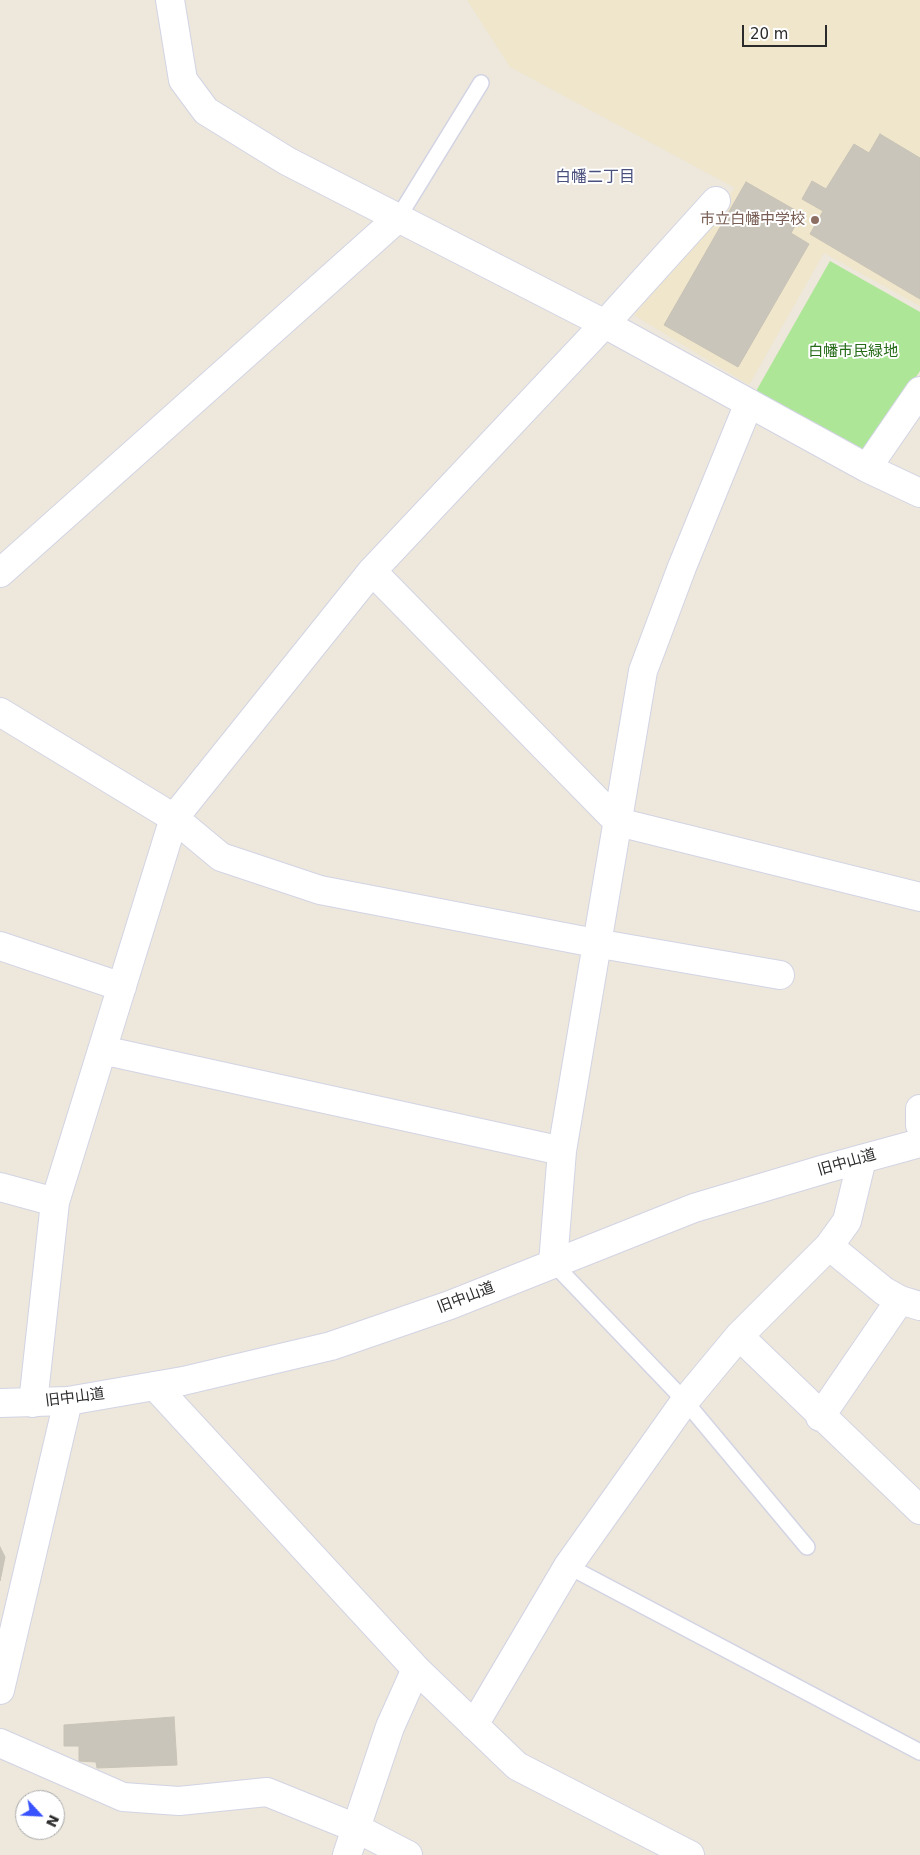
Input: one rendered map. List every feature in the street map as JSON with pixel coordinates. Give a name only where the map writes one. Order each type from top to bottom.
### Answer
[{"type":"street","points":[[170,0],[183,80],[206,111],[287,161],[605,324],[867,468],[920,493]]},
{"type":"street","points":[[34,1403],[55,1202],[174,818],[372,571],[605,324],[716,201]]},
{"type":"street","points":[[0,574],[398,218]]},
{"type":"street","points":[[867,468],[920,391]]},
{"type":"street","points":[[554,1263],[562,1151],[595,943],[618,822],[643,671],[682,567],[749,403]]},
{"type":"street","points":[[372,571],[618,822],[920,897]]},
{"type":"street","points":[[0,712],[174,818],[221,857],[320,890],[595,943],[780,975]]},
{"type":"street","points":[[0,946],[122,987]]},
{"type":"street","points":[[102,1050],[562,1151]]},
{"type":"street","points":[[920,1109],[920,1125]]},
{"type":"street","name":"旧中山道","points":[[0,1402],[68,1401],[156,1386],[331,1346],[450,1305],[694,1208],[862,1158],[920,1143]]},
{"type":"street","points":[[474,1725],[568,1566],[685,1401],[739,1336],[829,1246],[847,1221],[862,1158]]},
{"type":"street","points":[[0,1187],[55,1202]]},
{"type":"street","points":[[820,1417],[910,1303],[884,1291],[829,1246]]},
{"type":"street","points":[[739,1336],[820,1417],[920,1510]]},
{"type":"street","points":[[156,1386],[416,1669],[517,1766],[690,1855]]},
{"type":"street","points":[[0,1690],[68,1401]]},
{"type":"street","points":[[347,1855],[390,1727],[416,1669]]},
{"type":"street","points":[[0,1743],[123,1797],[179,1801],[267,1792],[356,1828],[408,1855]]},
{"type":"lane","points":[[398,218],[480,83]]},
{"type":"lane","points":[[554,1263],[685,1401],[807,1547]]},
{"type":"lane","points":[[568,1566],[920,1752]]},
{"type":"shaded area","name":"市立白幡中学校","points":[[467,0],[920,0],[920,306],[824,253],[749,385],[634,315],[735,188],[510,67]]},
{"type":"green space","name":"白幡市民緑地","points":[[830,261],[920,312],[920,371],[863,453],[755,393]]},
{"type":"building","points":[[880,134],[920,158],[920,299],[810,234],[823,211],[802,199],[812,181],[826,189],[854,144],[869,153]]},
{"type":"building","points":[[746,182],[802,214],[791,233],[809,244],[738,367],[664,325]]},
{"type":"building","points":[[0,1547],[5,1557],[0,1581]]},
{"type":"building","points":[[174,1717],[177,1765],[97,1768],[96,1762],[79,1761],[79,1746],[64,1746],[64,1725]]},
{"type":"place","name":"市立白幡中学校","points":[[815,220]]},
{"type":"district","name":"白幡二丁目","points":[[595,178]]}]
